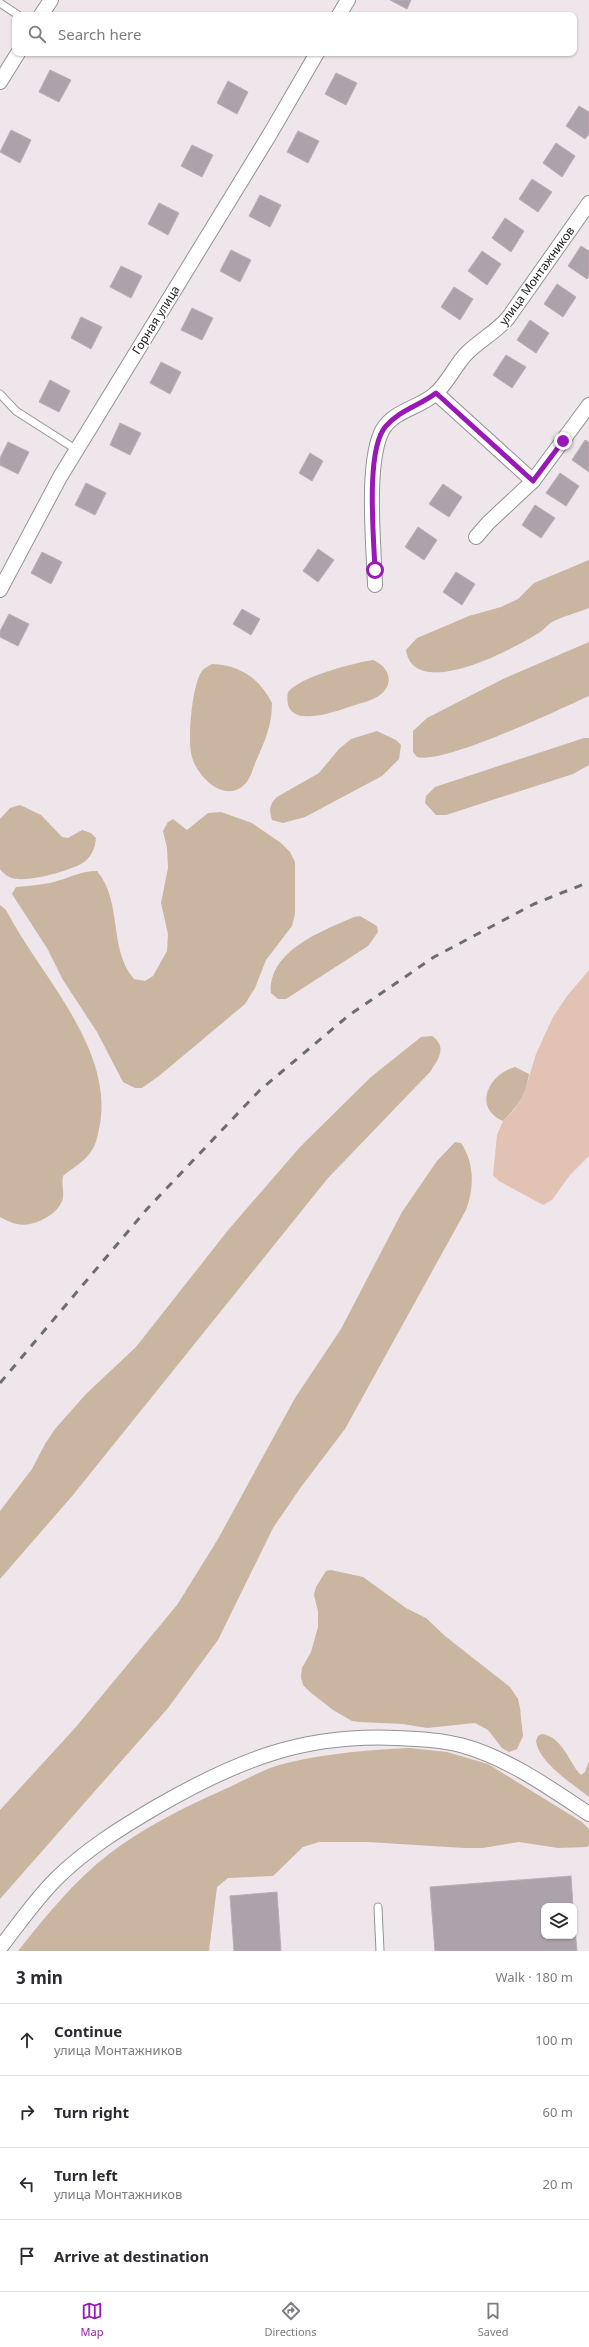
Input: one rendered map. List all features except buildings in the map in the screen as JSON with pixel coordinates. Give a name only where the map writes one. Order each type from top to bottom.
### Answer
[{"type":"street","points":[[43,12],[51,0]]},
{"type":"street","points":[[341,12],[348,0]]},
{"type":"street","points":[[0,82],[16,56]]},
{"type":"street","name":"Горная улица","points":[[0,590],[60,477],[270,134],[315,56]]},
{"type":"street","name":"улица Монтажников","points":[[375,585],[373,481],[377,445],[384,428],[404,410],[436,393],[466,354],[498,330],[589,203]]},
{"type":"street","points":[[436,393],[533,481]]},
{"type":"street","points":[[476,537],[488,523],[533,481],[589,405]]},
{"type":"street","points":[[0,1948],[55,1880],[107,1838],[145,1813],[209,1779],[255,1758],[289,1748],[328,1740],[366,1737],[435,1740],[488,1754],[520,1770],[589,1814]]},
{"type":"lane","points":[[0,3],[14,12]]},
{"type":"lane","points":[[0,394],[16,411],[77,450]]},
{"type":"lane","points":[[378,1907],[380,1951]]},
{"type":"shaded area","points":[[589,560],[589,608],[556,620],[550,623],[539,633],[508,650],[466,667],[445,672],[426,672],[413,665],[406,650],[417,638],[469,616],[501,607],[518,599],[534,583]]},
{"type":"shaded area","points":[[589,642],[589,696],[528,724],[475,745],[450,753],[431,757],[417,757],[413,752],[413,731],[427,718],[503,679]]},
{"type":"shaded area","points":[[373,660],[383,666],[389,680],[385,690],[374,699],[322,715],[311,716],[300,716],[293,712],[288,704],[288,692],[294,686],[315,676],[340,667]]},
{"type":"shaded area","points":[[212,664],[231,667],[248,674],[261,686],[272,703],[271,719],[267,733],[251,775],[246,783],[238,789],[230,791],[222,790],[206,780],[195,765],[192,757],[190,726],[193,700],[198,678],[205,668]]},
{"type":"shaded area","points":[[377,731],[396,740],[401,745],[399,759],[382,776],[305,817],[283,823],[272,820],[270,808],[277,797],[319,773],[339,749],[351,739]]},
{"type":"shaded area","points":[[584,738],[589,738],[589,765],[573,774],[446,815],[436,815],[425,803],[426,796],[435,787]]},
{"type":"shaded area","points":[[20,805],[41,815],[62,837],[68,838],[82,830],[91,833],[96,838],[94,848],[89,857],[84,862],[69,869],[38,878],[19,879],[6,875],[0,869],[0,819],[10,808]]},
{"type":"shaded area","points":[[221,812],[252,823],[281,843],[290,852],[295,862],[295,914],[292,926],[266,960],[255,988],[245,1004],[159,1076],[142,1088],[135,1088],[123,1082],[97,1032],[63,980],[47,948],[12,894],[16,887],[50,883],[79,874],[97,871],[105,883],[110,897],[121,954],[126,967],[134,979],[145,981],[153,976],[167,951],[168,934],[161,903],[168,868],[167,848],[163,831],[168,822],[173,819],[187,830],[208,813]]},
{"type":"shaded area","points":[[0,905],[6,910],[70,1012],[85,1039],[95,1067],[101,1095],[100,1124],[94,1147],[86,1158],[63,1176],[63,1198],[59,1206],[55,1211],[43,1219],[23,1225],[13,1223],[0,1217]]},
{"type":"shaded area","points":[[360,916],[377,926],[378,932],[368,946],[286,999],[278,999],[271,993],[272,978],[278,965],[288,954],[313,936],[354,917]]},
{"type":"shaded area","points":[[589,970],[589,1156],[570,1175],[552,1200],[543,1205],[499,1181],[493,1175],[497,1135],[503,1121],[514,1110],[527,1084],[536,1054],[553,1017],[567,996]]},
{"type":"shaded area","points":[[432,1036],[437,1040],[441,1049],[436,1063],[430,1072],[328,1178],[73,1495],[0,1579],[0,1511],[32,1469],[55,1429],[86,1394],[136,1347],[229,1229],[300,1147],[371,1077],[421,1037]]},
{"type":"shaded area","points":[[515,1067],[529,1074],[528,1081],[520,1100],[513,1111],[503,1121],[494,1115],[488,1108],[486,1100],[488,1091],[498,1076]]},
{"type":"shaded area","points":[[455,1142],[461,1143],[466,1151],[471,1168],[472,1185],[466,1210],[345,1429],[301,1487],[273,1528],[218,1640],[168,1708],[0,1899],[0,1810],[75,1728],[177,1605],[218,1539],[295,1398],[341,1329],[402,1212],[437,1161]]},
{"type":"shaded area","points":[[331,1570],[363,1577],[406,1608],[426,1618],[445,1636],[510,1687],[518,1699],[520,1708],[523,1736],[517,1749],[509,1752],[502,1748],[488,1730],[475,1723],[427,1728],[403,1724],[352,1721],[333,1710],[310,1692],[303,1685],[301,1677],[302,1668],[311,1652],[318,1627],[318,1611],[314,1595],[316,1587],[326,1571]]},
{"type":"shaded area","points":[[542,1734],[549,1736],[560,1745],[581,1775],[585,1772],[589,1761],[589,1797],[566,1779],[543,1757],[538,1749],[536,1741],[538,1736]]},
{"type":"shaded area","points":[[410,1748],[447,1752],[488,1764],[582,1822],[589,1829],[589,1845],[587,1847],[558,1848],[519,1842],[483,1848],[464,1848],[368,1842],[319,1842],[303,1847],[273,1876],[228,1878],[217,1887],[209,1951],[18,1951],[60,1900],[96,1865],[122,1844],[179,1811],[254,1775],[279,1765],[333,1754]]},
{"type":"railway","points":[[0,1383],[147,1209],[260,1090],[348,1016],[434,957],[534,904],[589,882]]},
{"type":"route","points":[[375,570],[373,481],[375,451],[384,428],[404,410],[420,404],[436,393],[533,481],[563,441]]}]
